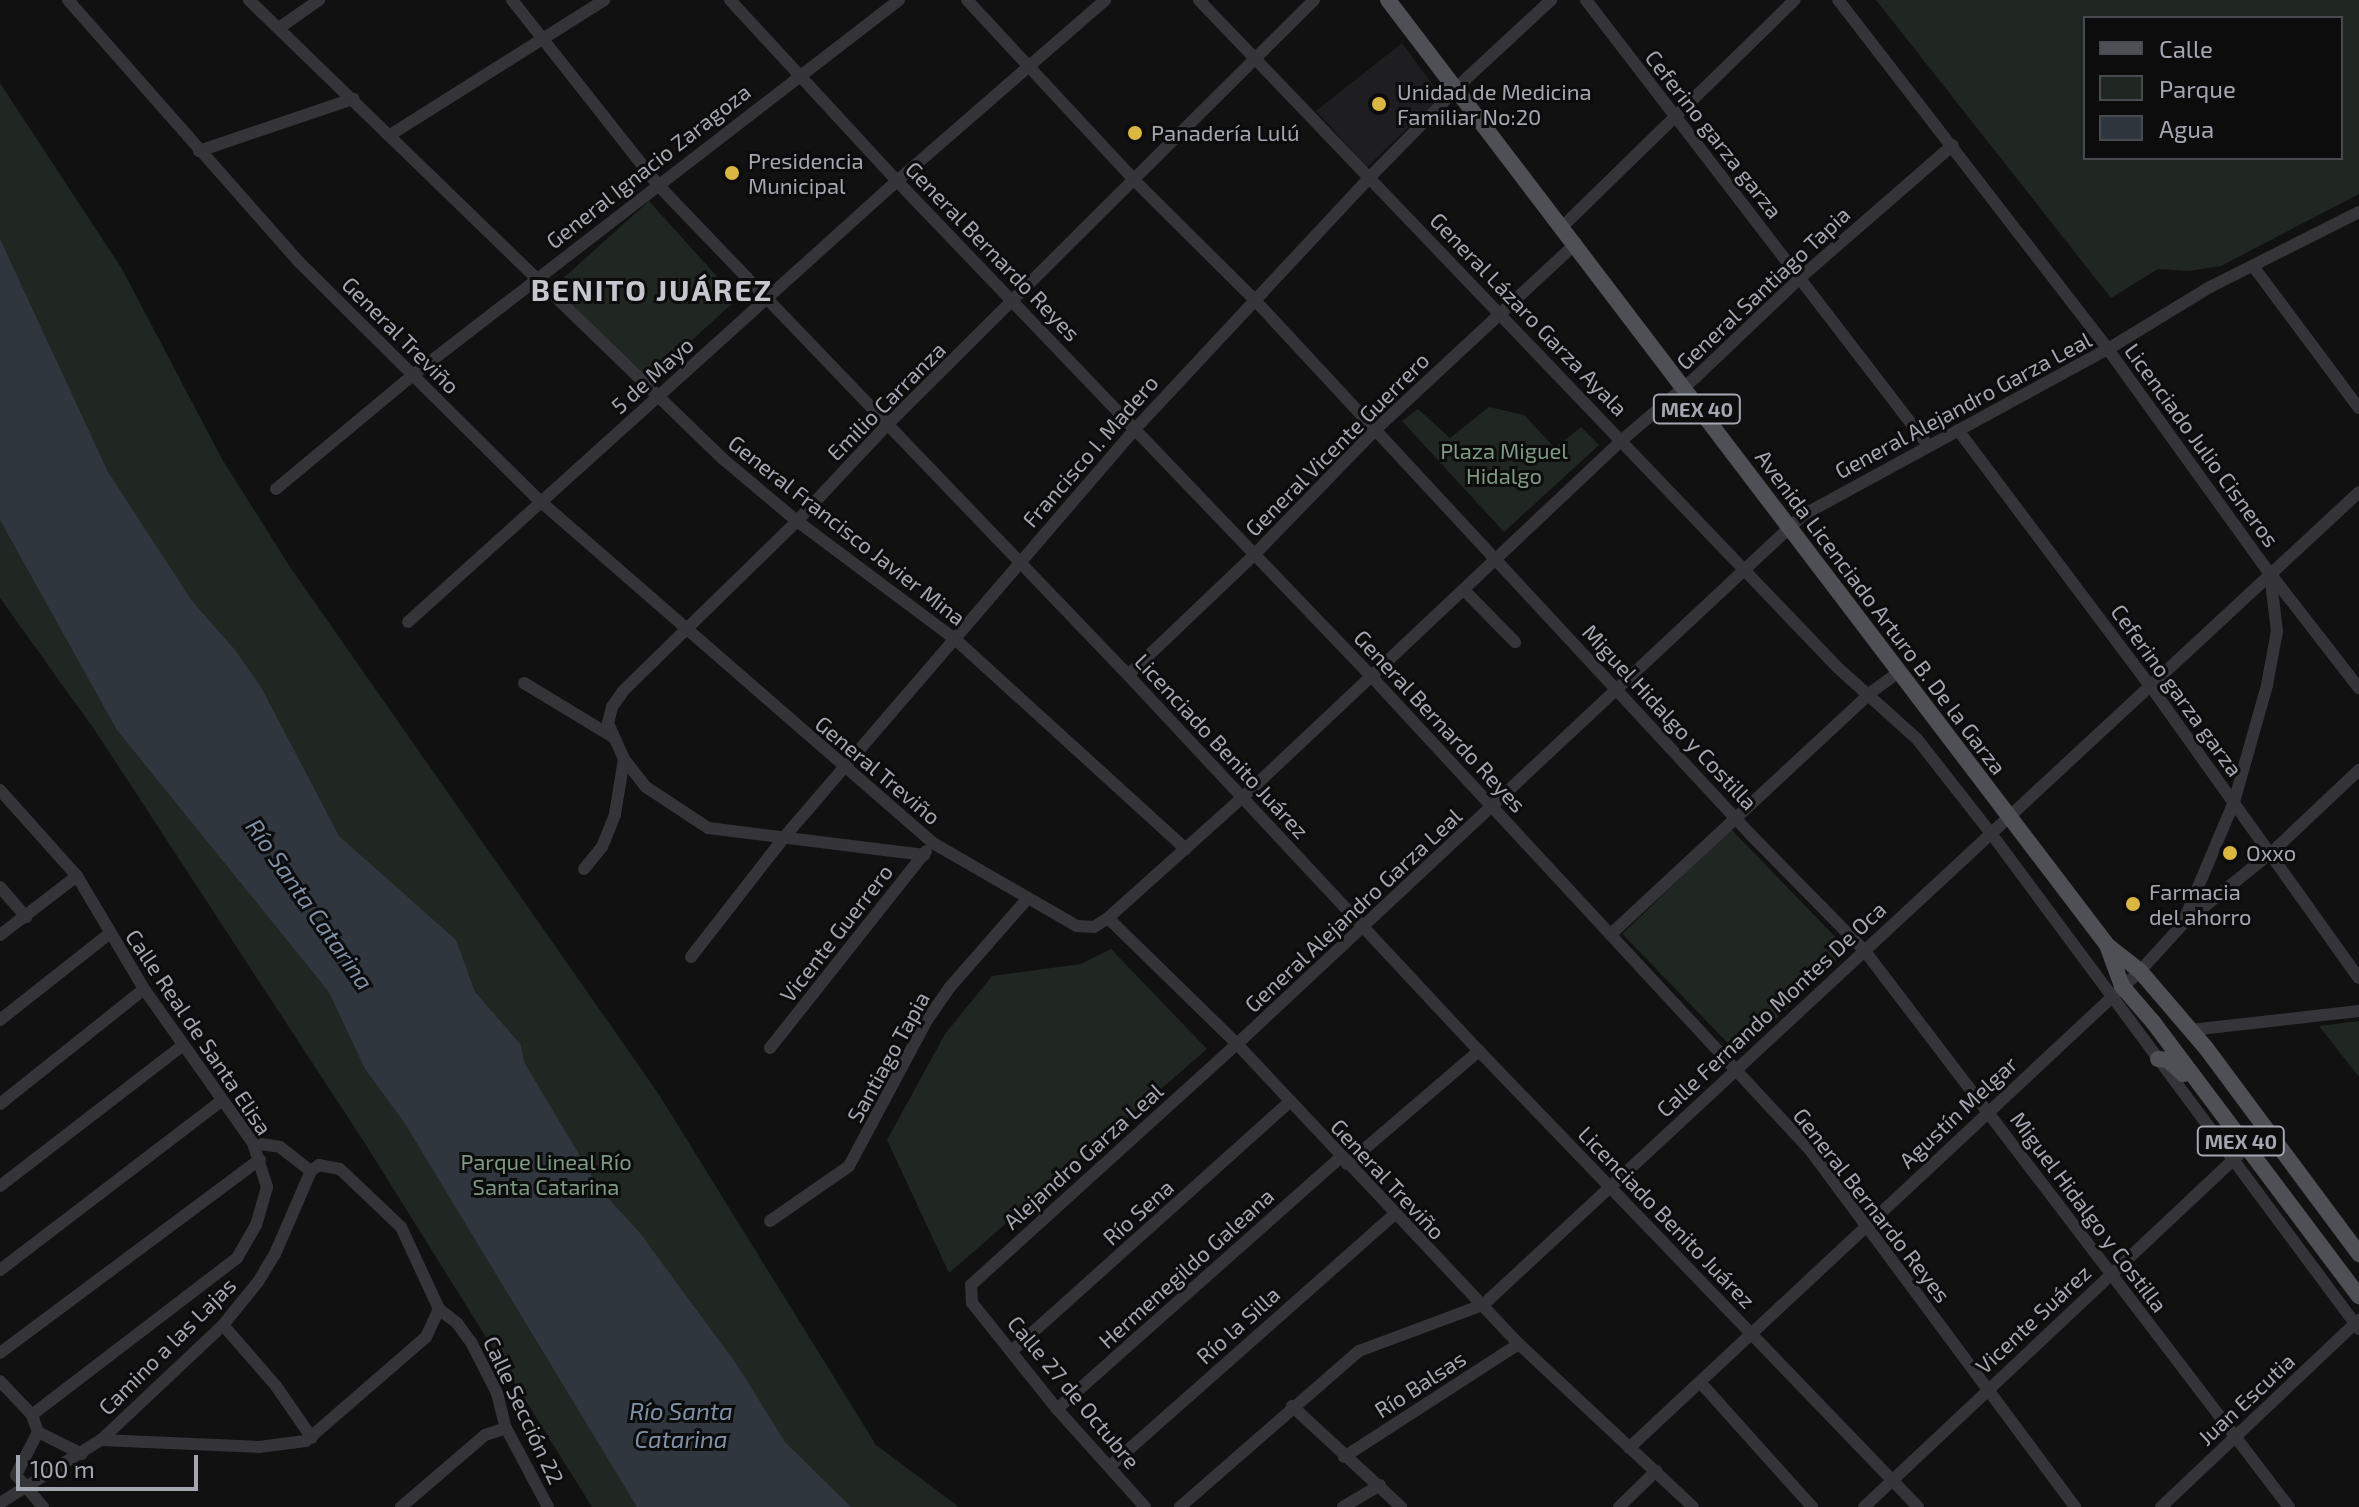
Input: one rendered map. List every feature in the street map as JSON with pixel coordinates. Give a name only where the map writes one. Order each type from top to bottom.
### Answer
[{"type":"main road","name":"Avenida Licenciado Arturo B. De la Garza","points":[[1388,0],[1576,243],[1682,390],[2107,945],[2140,971],[2191,1030],[2359,1254]]},
{"type":"main road","name":"Avenida Licenciado Arturo B. De la Garza","points":[[2107,945],[2117,991],[2205,1091],[2359,1296]]},
{"type":"main road","points":[[2158,1059],[2171,1062],[2196,1089],[2205,1091]]},
{"type":"street","name":"General Treviño","points":[[68,0],[299,262],[540,501],[933,843],[1077,926],[1094,927],[1108,918],[1237,1044],[1394,1215],[1519,1344],[1693,1507]]},
{"type":"street","name":"General Francisco Javier Mina","points":[[249,0],[537,277],[657,398],[797,521],[955,639],[1186,849]]},
{"type":"street","points":[[279,28],[319,0]]},
{"type":"street","name":"Licenciado Benito Juárez","points":[[512,0],[658,185],[1128,675],[1479,1051],[1918,1507]]},
{"type":"street","points":[[390,135],[604,0]]},
{"type":"street","name":"General Bernardo Reyes","points":[[730,0],[897,181],[1370,675],[1810,1150],[2075,1507]]},
{"type":"street","name":"General Ignacio Zaragoza","points":[[276,489],[537,277],[899,0]]},
{"type":"street","name":"Miguel Hidalgo y Costilla","points":[[967,0],[1136,182],[1253,298],[1374,431],[1864,950],[2289,1507]]},
{"type":"street","name":"5 de Mayo","points":[[408,622],[897,181],[1105,0]]},
{"type":"street","name":"General Lázaro Garza Ayala","points":[[1199,0],[1254,61],[1370,177],[1837,667],[1870,693],[1917,739],[2117,991],[2158,1059],[2358,1324]]},
{"type":"street","name":"Emilio Carranza","points":[[611,736],[608,723],[612,707],[685,627],[797,521],[886,426],[1136,182],[1314,0]]},
{"type":"street","name":"Francisco I. Madero","points":[[691,957],[786,835],[1136,428],[1253,298],[1455,89],[1551,0]]},
{"type":"street","name":"Ceferino garza garza","points":[[1586,0],[1927,444]]},
{"type":"street","points":[[1562,227],[1795,0]]},
{"type":"street","name":"Licenciado Julio Cisneros","points":[[1838,0],[2108,349],[2270,574],[2277,631],[2264,697],[2234,802],[2182,925],[2140,971]]},
{"type":"street","points":[[199,151],[353,99]]},
{"type":"street","name":"General Santiago Tapia","points":[[1108,918],[1243,797],[1622,440],[1682,390],[1801,277],[1953,145]]},
{"type":"street","name":"General Alejandro Garza Leal","points":[[1237,1044],[1803,515],[1927,444],[2108,349],[2210,287],[2359,212]]},
{"type":"street","name":"General Vicente Guerrero","points":[[1128,675],[1254,555],[1374,431],[1576,243]]},
{"type":"street","points":[[2253,266],[2359,408]]},
{"type":"street","name":"Ceferino garza garza","points":[[1958,430],[2272,852],[2359,978]]},
{"type":"street","name":"Calle Fernando Montes De Oca","points":[[1180,1507],[1292,1406],[1369,1345],[1483,1305],[2359,492]]},
{"type":"street","points":[[2270,574],[2359,688]]},
{"type":"street","points":[[1464,590],[1515,642]]},
{"type":"street","points":[[1611,934],[1870,693],[1898,673]]},
{"type":"street","points":[[524,683],[611,736],[646,787],[708,828],[786,835],[924,855]]},
{"type":"street","points":[[584,869],[602,847],[610,830],[624,759]]},
{"type":"street","points":[[2182,925],[2272,852],[2359,770]]},
{"type":"street","name":"Calle Real de Santa Elisa","points":[[0,790],[77,876],[144,989],[253,1143],[266,1175],[264,1202],[250,1241],[237,1258],[32,1415]]},
{"type":"street","name":"Vicente Guerrero","points":[[770,1048],[933,843]]},
{"type":"street","points":[[0,935],[77,876]]},
{"type":"street","points":[[0,887],[26,917]]},
{"type":"street","name":"Santiago Tapia","points":[[770,1221],[849,1166],[927,1020],[950,987],[1028,898]]},
{"type":"street","points":[[0,1020],[109,934]]},
{"type":"street","name":"Agustín Melgar","points":[[1629,1448],[2140,971]]},
{"type":"street","points":[[0,1104],[144,989]]},
{"type":"street","points":[[2191,1030],[2359,1011]]},
{"type":"street","name":"Alejandro Garza Leal","points":[[972,1303],[971,1285],[1237,1044]]},
{"type":"street","points":[[0,1186],[182,1046]]},
{"type":"street","name":"Hermenegildo Galeana","points":[[1057,1409],[1344,1161],[1479,1051]]},
{"type":"street","points":[[0,1270],[221,1101]]},
{"type":"street","name":"Río Sena","points":[[1013,1350],[1289,1102]]},
{"type":"street","name":"Vicente Suárez","points":[[1864,1507],[2266,1129]]},
{"type":"street","points":[[253,1143],[280,1147],[311,1171]]},
{"type":"street","points":[[0,1353],[260,1159]]},
{"type":"street","name":"Calle Sección 22","points":[[311,1171],[319,1165],[340,1169],[383,1206],[412,1244],[439,1309],[457,1323],[471,1342],[497,1393],[506,1428],[548,1507]]},
{"type":"street","name":"Camino a las Lajas","points":[[0,1503],[101,1440],[223,1325],[258,1282],[275,1254],[311,1171]]},
{"type":"street","name":"Río la Silla","points":[[1110,1466],[1394,1215]]},
{"type":"street","name":"Calle 27 de Octubre","points":[[972,1303],[1013,1350],[1057,1409],[1145,1507]]},
{"type":"street","points":[[101,1440],[259,1447],[312,1438],[426,1337],[439,1309]]},
{"type":"street","name":"Juan Escutia","points":[[2161,1507],[2358,1324]]},
{"type":"street","points":[[223,1325],[276,1386],[312,1438]]},
{"type":"street","name":"Río Balsas","points":[[1344,1457],[1519,1344]]},
{"type":"street","points":[[0,1381],[32,1415],[38,1432],[82,1454]]},
{"type":"street","points":[[1700,1382],[1812,1507]]},
{"type":"street","points":[[1292,1406],[1401,1507]]},
{"type":"street","points":[[401,1507],[485,1435],[506,1428]]},
{"type":"street","points":[[38,1432],[16,1470],[16,1479],[43,1507]]},
{"type":"street","points":[[1619,1507],[1656,1471]]},
{"type":"street","points":[[1343,1507],[1380,1485]]},
{"type":"shaded area","name":"Unidad de Medicina Familiar No:20","points":[[1402,43],[1441,96],[1367,167],[1316,111]]},
{"type":"green space","points":[[1876,0],[2359,0],[2359,194],[2221,266],[2189,271],[2158,269],[2111,298]]},
{"type":"green space","name":"Parque Lineal Río Santa Catarina","points":[[0,83],[122,269],[222,459],[290,567],[658,1093],[876,1445],[959,1507],[592,1507],[366,1145],[96,732],[0,598]]},
{"type":"green space","points":[[649,201],[737,299],[641,385],[553,287]]},
{"type":"green space","name":"Plaza Miguel Hidalgo","points":[[1489,407],[1524,415],[1555,448],[1581,427],[1599,445],[1504,532],[1402,421],[1418,409],[1450,438]]},
{"type":"green space","points":[[1731,829],[1848,950],[1739,1055],[1622,934]]},
{"type":"green space","points":[[1111,949],[1207,1049],[949,1273],[887,1140],[945,1034],[992,976],[1081,964]]},
{"type":"green space","points":[[2359,1021],[2359,1077],[2319,1026]]},
{"type":"water","name":"Río Santa Catarina","points":[[0,239],[108,472],[192,601],[235,650],[262,689],[339,836],[456,940],[475,992],[521,1045],[524,1062],[599,1188],[640,1233],[737,1365],[785,1442],[851,1507],[637,1507],[404,1122],[365,1069],[329,992],[117,730],[0,520]]},
{"type":"place","name":"Unidad de Medicina Familiar No:20","points":[[1379,104]]},
{"type":"place","name":"Panadería Lulú","points":[[1135,133]]},
{"type":"place","name":"Presidencia Municipal","points":[[732,173]]},
{"type":"place","name":"Oxxo","points":[[2230,853]]},
{"type":"place","name":"Farmacia del ahorro","points":[[2133,904]]},
{"type":"district","name":"BENITO JUÁREZ","points":[[652,289]]}]
